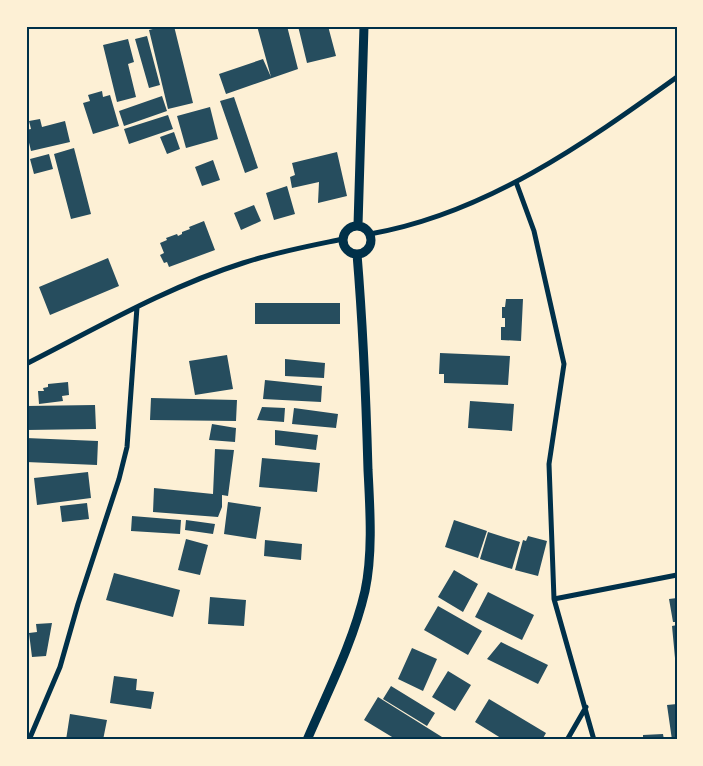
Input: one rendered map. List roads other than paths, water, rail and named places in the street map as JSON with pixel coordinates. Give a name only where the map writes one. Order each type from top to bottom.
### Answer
[{"type":"street","points":[[358,225],[364,26]]},
{"type":"street","points":[[370,234],[398,229],[457,209],[516,182],[591,138],[677,77]]},
{"type":"street","points":[[516,182],[534,230],[564,364],[549,464],[554,600],[594,740]]},
{"type":"street","points":[[357,254],[367,249],[371,239],[367,230],[358,225]]},
{"type":"street","points":[[357,254],[348,250],[343,239],[347,230],[358,225]]},
{"type":"street","points":[[26,364],[137,307],[241,263],[282,251],[343,239]]},
{"type":"street","points":[[307,740],[357,620],[365,589],[368,561],[369,491],[366,364],[357,254]]},
{"type":"street","points":[[29,740],[60,667],[78,604],[119,479],[127,447],[137,307]]},
{"type":"street","points":[[554,600],[677,575]]},
{"type":"street","points":[[567,740],[586,707]]}]
